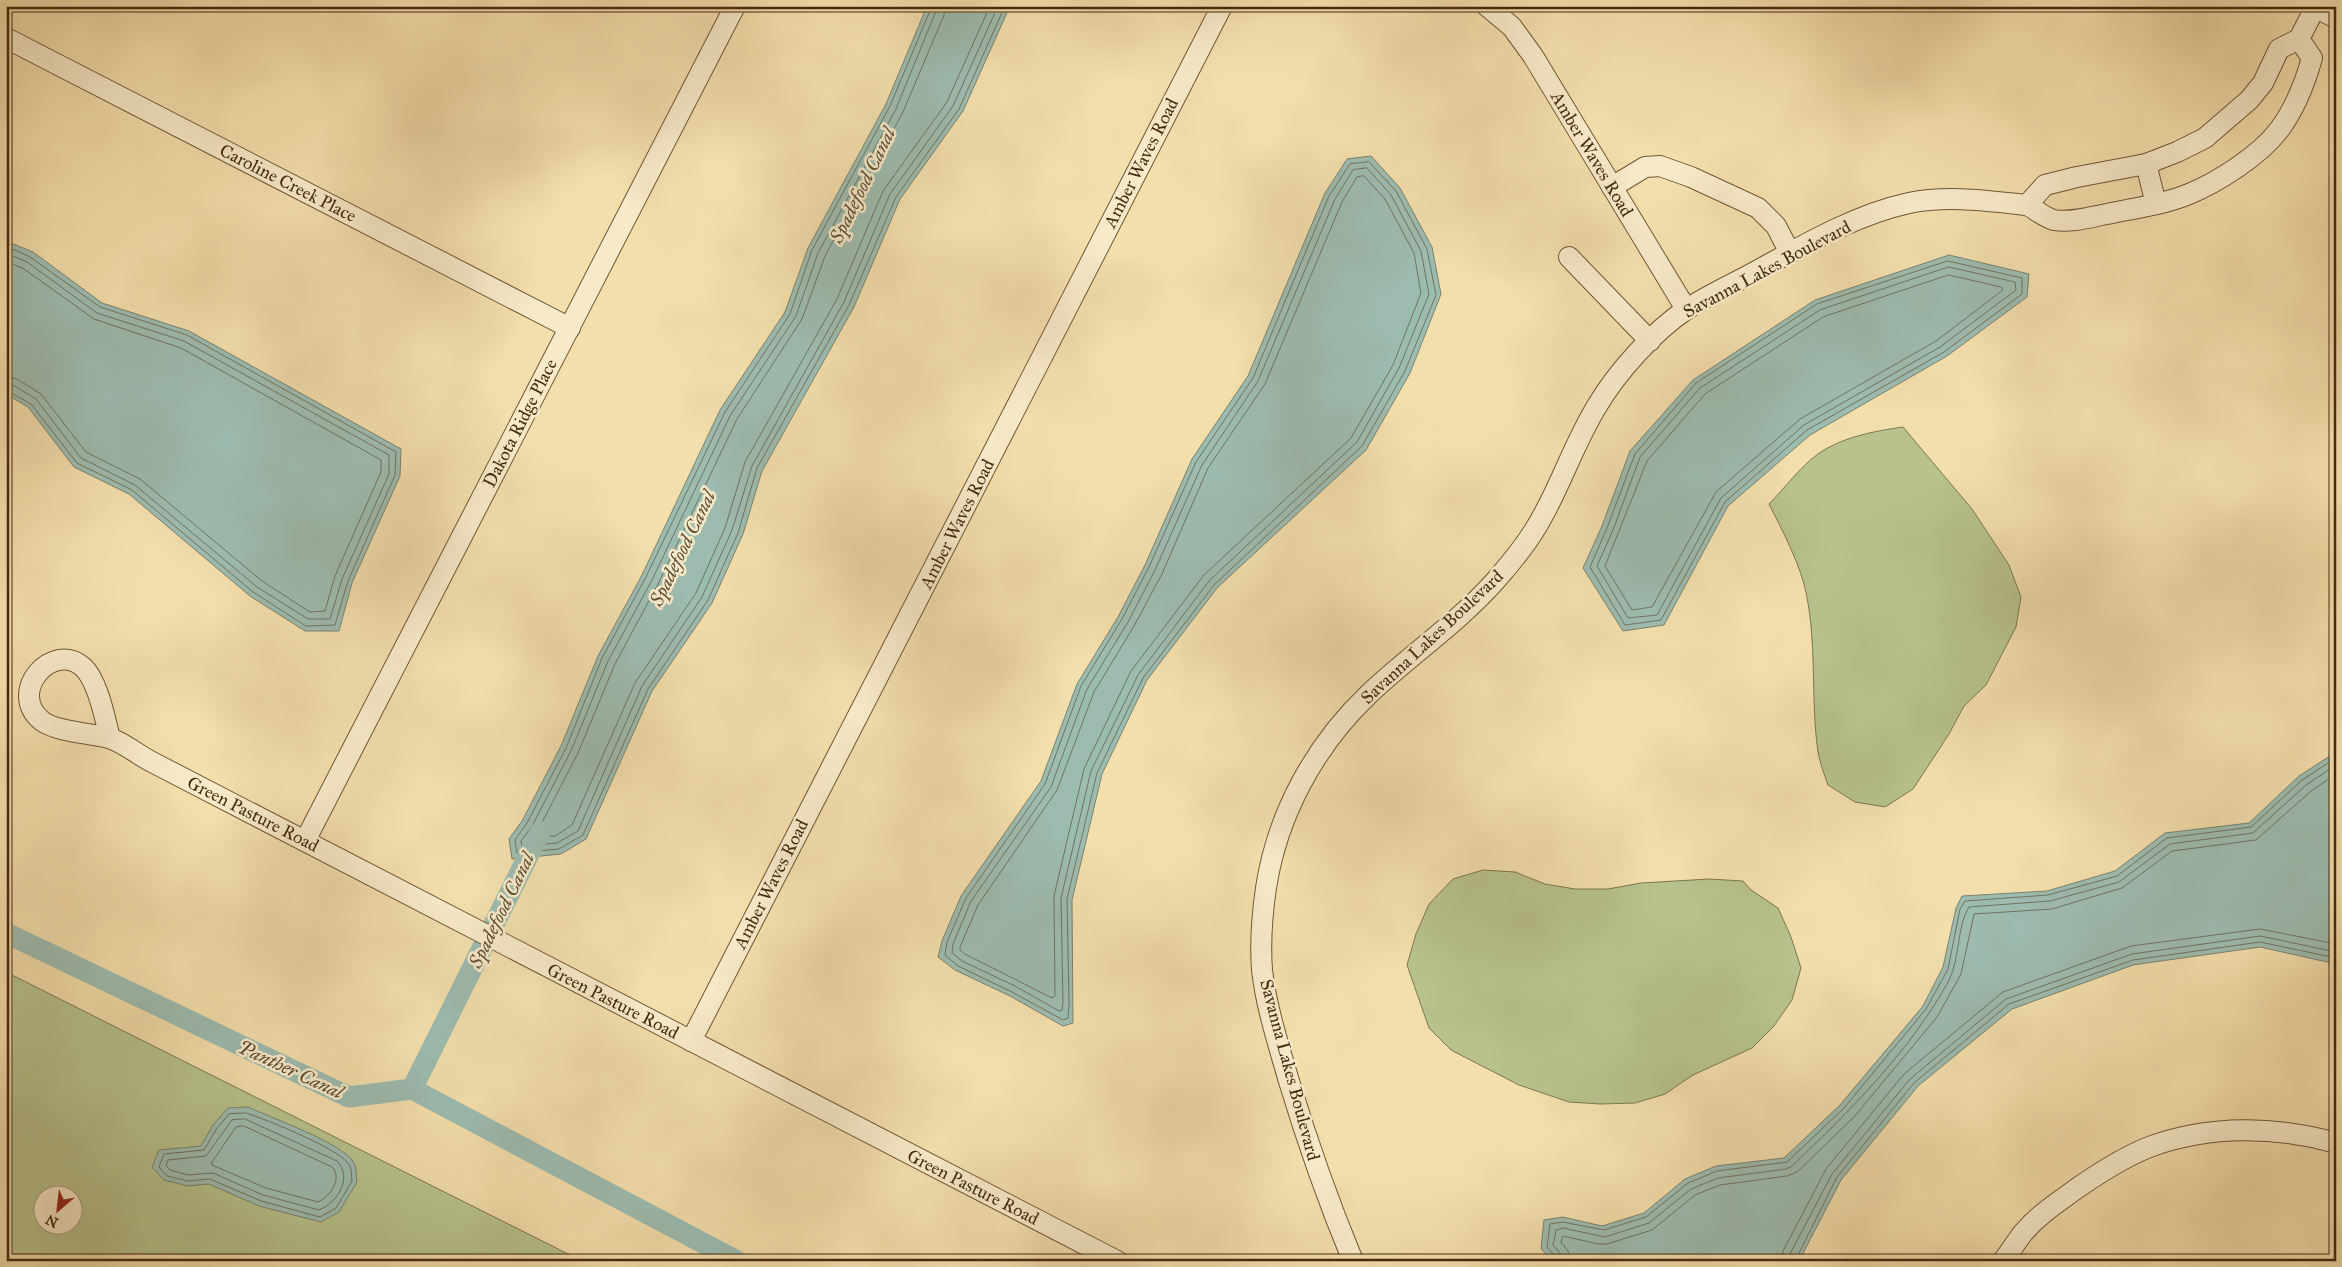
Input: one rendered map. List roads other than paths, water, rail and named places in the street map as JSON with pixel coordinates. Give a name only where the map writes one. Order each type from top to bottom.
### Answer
[{"type":"street","name":"Dakota Ridge Place","points":[[305,841],[735,6]]},
{"type":"street","name":"Amber Waves Road","points":[[691,1041],[1222,6]]},
{"type":"street","name":"Amber Waves Road","points":[[1487,6],[1512,27],[1533,56],[1686,309]]},
{"type":"street","points":[[2027,205],[2046,185],[2077,176],[2146,164],[2177,152],[2204,138],[2229,119],[2249,100],[2263,83],[2279,48],[2299,39],[2313,7],[2336,18]]},
{"type":"street","name":"Caroline Creek Place","points":[[6,38],[570,328]]},
{"type":"street","name":"Savanna Lakes Boulevard","points":[[1353,1261],[1308,1146],[1269,1007],[1262,971],[1261,930],[1266,887],[1275,846],[1292,801],[1312,764],[1338,729],[1368,695],[1453,622],[1487,590],[1514,559],[1538,525],[1597,405],[1624,368],[1650,341],[1686,309],[1790,252],[1869,214],[1908,203],[1942,199],[1981,200],[2027,205],[2053,220],[2076,220],[2156,204],[2189,194],[2251,157],[2278,131],[2293,106],[2307,76],[2312,58],[2299,39]]},
{"type":"street","points":[[2146,164],[2156,204]]},
{"type":"street","points":[[1612,188],[1645,167],[1660,166],[1691,177],[1758,208],[1776,226],[1790,252]]},
{"type":"street","points":[[1569,257],[1650,341]]},
{"type":"street","name":"Green Pasture Road","points":[[110,738],[94,686],[83,667],[69,661],[52,661],[39,670],[30,684],[28,698],[32,711],[44,723],[110,738],[152,762],[1117,1261]]},
{"type":"street","points":[[2003,1261],[2023,1233],[2048,1208],[2100,1172],[2151,1146],[2202,1134],[2245,1130],[2285,1132],[2336,1143]]},
{"type":"water","points":[[927,6],[1010,6],[963,111],[900,199],[854,307],[762,471],[743,534],[712,603],[652,691],[586,839],[561,854],[512,859],[509,839],[522,821],[561,746],[598,656],[642,575],[720,410],[785,312],[808,248],[886,104]]},
{"type":"water","points":[[1371,156],[1400,188],[1432,247],[1441,294],[1410,373],[1366,450],[1217,588],[1147,680],[1102,774],[1072,900],[1073,1023],[1063,1026],[1010,996],[955,970],[938,957],[942,941],[961,896],[1041,781],[1077,684],[1118,617],[1145,565],[1192,459],[1248,376],[1325,193],[1347,159]]},
{"type":"water","points":[[6,241],[33,252],[102,303],[189,331],[401,449],[400,476],[352,583],[339,631],[305,631],[250,596],[129,494],[74,467],[28,407],[6,394]]},
{"type":"water","points":[[1949,255],[2029,274],[2027,297],[1947,356],[1810,435],[1728,506],[1664,625],[1623,631],[1583,568],[1602,526],[1630,451],[1693,380],[1815,300]]},
{"type":"water","points":[[2336,752],[2336,964],[2260,947],[2133,965],[2012,1009],[1918,1086],[1841,1180],[1799,1261],[1553,1261],[1541,1249],[1544,1220],[1563,1217],[1602,1226],[1644,1213],[1685,1179],[1716,1166],[1784,1158],[1840,1105],[1923,1006],[1943,967],[1956,908],[1962,896],[2047,891],[2115,871],[2165,833],[2249,823],[2299,776]]},
{"type":"water","points":[[248,1107],[306,1132],[348,1156],[355,1165],[357,1182],[339,1212],[321,1222],[259,1206],[209,1184],[188,1186],[164,1180],[152,1167],[159,1150],[201,1146],[213,1125],[228,1108]]},
{"type":"waterway","name":"Spadefood Canal","points":[[412,1089],[540,832]]},
{"type":"waterway","name":"Panther Canal","points":[[6,933],[349,1097],[412,1089],[737,1261]]}]
